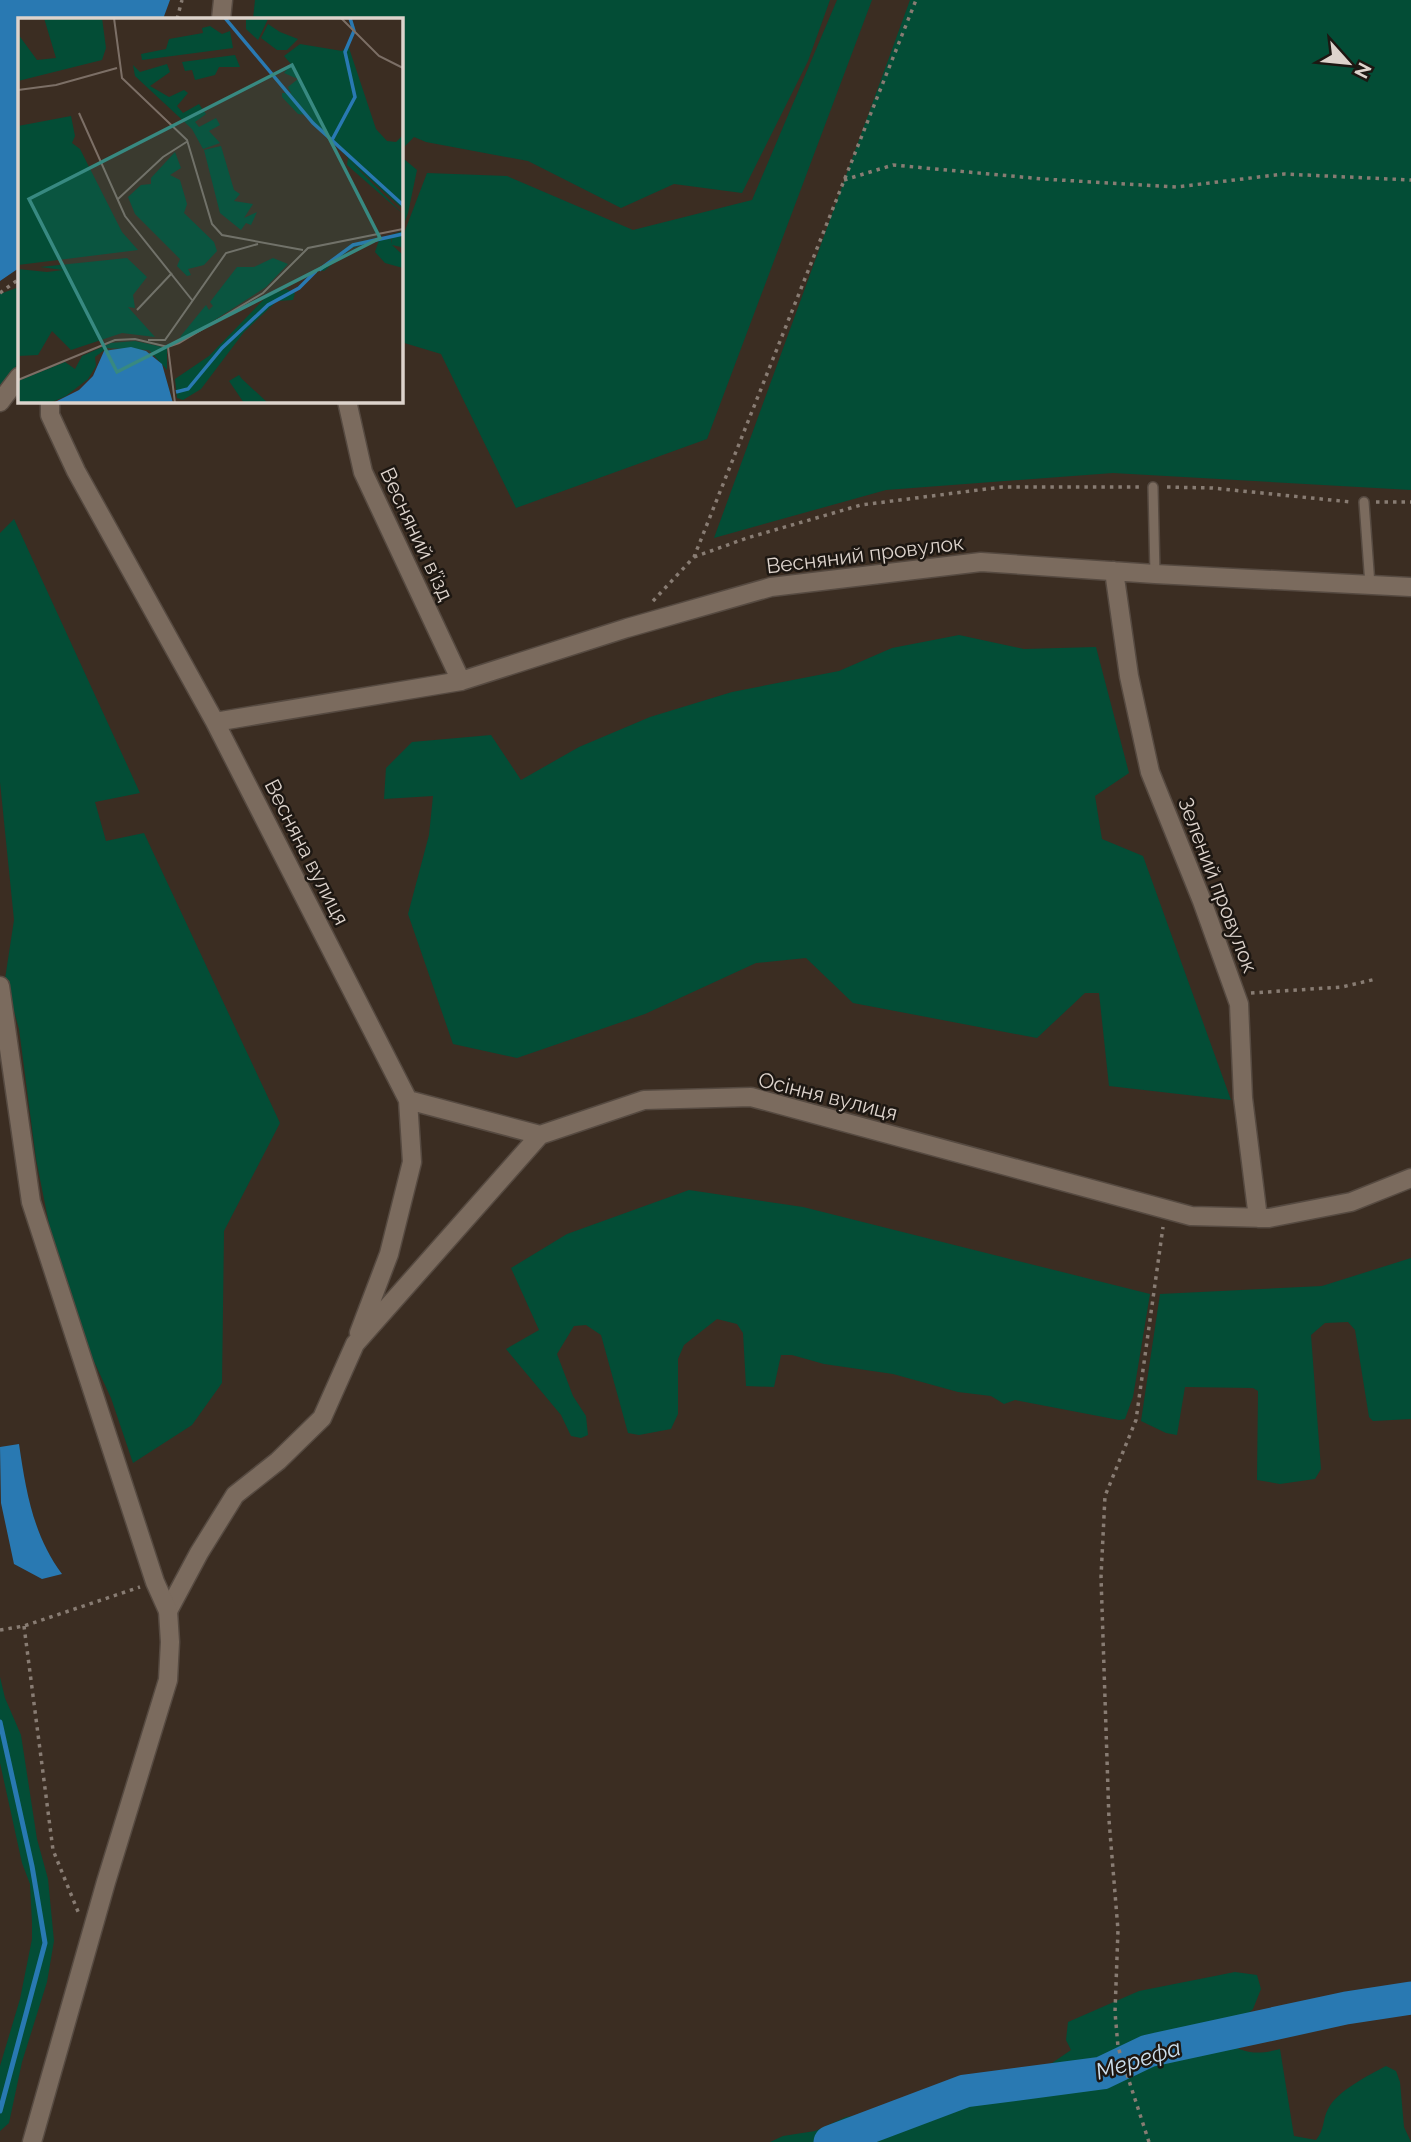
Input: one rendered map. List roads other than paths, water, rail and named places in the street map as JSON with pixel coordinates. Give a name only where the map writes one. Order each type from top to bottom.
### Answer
[{"type":"street","points":[[221,18],[223,0]]},
{"type":"street","points":[[0,402],[18,378]]},
{"type":"street","name":"Весняна вулиця","points":[[50,402],[50,415],[75,471],[215,722],[408,1100],[412,1162],[389,1254],[355,1344]]},
{"type":"street","name":"Весняний в’їзд","points":[[347,402],[363,472],[461,681]]},
{"type":"street","name":"Весняний провулок","points":[[215,722],[461,681],[627,628],[771,587],[981,562],[1411,587]]},
{"type":"street","name":"Зелений провулок","points":[[1114,571],[1129,676],[1150,772],[1202,901],[1239,1004],[1243,1098],[1258,1218]]},
{"type":"street","points":[[0,986],[31,1202],[155,1582],[168,1611],[168,1680],[89,1940],[32,2142]]},
{"type":"street","name":"Осіння вулиця","points":[[168,1611],[234,1495],[278,1461],[322,1418],[355,1344],[540,1135],[644,1100],[751,1097],[1191,1216],[1269,1218],[1351,1202],[1411,1178]]},
{"type":"street","points":[[408,1100],[540,1135]]},
{"type":"lane","points":[[1153,487],[1154,574]]},
{"type":"lane","points":[[1364,502],[1370,584]]},
{"type":"water","points":[[0,0],[170,0],[163,18],[18,18],[18,269],[0,281]]},
{"type":"water","points":[[19,1444],[37,1528],[62,1574],[42,1579],[14,1564],[1,1503],[0,1447]]},
{"type":"waterway","points":[[0,1722],[32,1866],[45,1943],[0,2111]]},
{"type":"waterway","name":"Мерефа","points":[[830,2142],[965,2091],[1102,2073],[1148,2051],[1346,2008],[1411,1998]]}]
